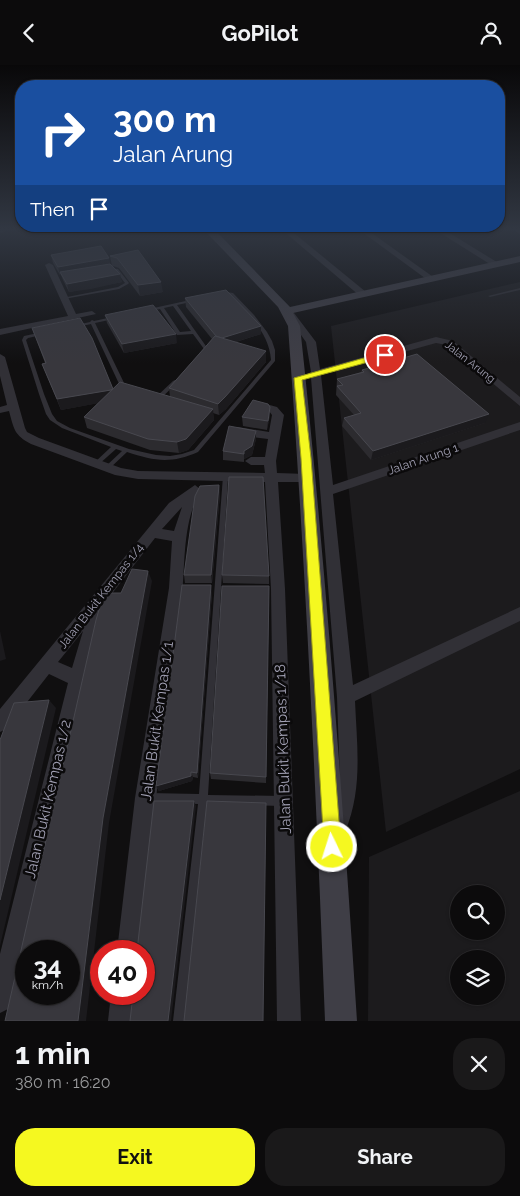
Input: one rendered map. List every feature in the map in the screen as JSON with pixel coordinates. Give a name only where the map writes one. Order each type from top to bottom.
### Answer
[{"type":"street","points":[[56,274],[73,317]]},
{"type":"street","points":[[252,274],[288,311],[307,377],[326,492],[346,697],[349,782],[332,847]]},
{"type":"street","points":[[338,274],[363,294]]},
{"type":"street","points":[[424,274],[432,279]]},
{"type":"street","points":[[288,311],[455,274]]},
{"type":"street","points":[[0,333],[73,317],[89,318]]},
{"type":"street","name":"Jalan Arung","points":[[307,377],[436,340],[443,340],[450,343],[520,403]]},
{"type":"street","points":[[0,357],[13,407],[23,435],[101,466],[138,475],[217,478],[270,469]]},
{"type":"street","points":[[307,377],[307,478],[332,847],[341,1021]]},
{"type":"street","points":[[255,405],[273,409],[278,415],[270,469]]},
{"type":"street","points":[[0,410],[13,407]]},
{"type":"street","name":"Jalan Arung 1","points":[[326,492],[520,427]]},
{"type":"street","points":[[237,431],[275,436]]},
{"type":"street","points":[[251,461],[270,469],[307,478]]},
{"type":"street","name":"Jalan Bukit Kempas 1/18","points":[[270,469],[285,801],[289,1021]]},
{"type":"street","name":"Jalan Bukit Kempas 1/4","points":[[1,720],[174,507],[193,492],[217,478]]},
{"type":"street","name":"Jalan Bukit Kempas 1/1","points":[[129,940],[146,798],[180,588],[178,537],[193,492]]},
{"type":"street","points":[[152,532],[178,537]]},
{"type":"street","name":"Jalan Bukit Kempas 1/2","points":[[0,1001],[77,679],[100,597]]},
{"type":"street","points":[[346,697],[520,614]]},
{"type":"street","points":[[47,665],[77,679]]},
{"type":"street","points":[[120,1021],[122,1005]]},
{"type":"lane","points":[[64,297],[118,288],[127,283],[120,274]]},
{"type":"lane","points":[[490,296],[520,289]]},
{"type":"lane","points":[[230,293],[267,334],[271,343],[274,360],[196,451],[188,456],[164,457],[126,450],[62,425],[51,417],[24,340],[32,334],[89,318],[161,307],[230,293]]},
{"type":"lane","points":[[174,305],[206,349],[207,352],[200,359]]},
{"type":"lane","points":[[161,307],[180,334],[194,332]]},
{"type":"lane","points":[[89,318],[124,387],[134,391]]},
{"type":"lane","points":[[157,399],[178,379]]},
{"type":"lane","points":[[150,396],[167,402]]},
{"type":"lane","points":[[214,417],[223,420]]},
{"type":"lane","points":[[101,466],[115,446]]},
{"type":"lane","points":[[101,466],[126,450]]},
{"type":"lane","points":[[179,1021],[203,799],[218,589],[217,478]]},
{"type":"lane","points":[[146,798],[285,801]]},
{"type":"shaded area","points":[[520,282],[520,769],[386,832],[331,326]]},
{"type":"shaded area","points":[[520,791],[520,1021],[368,1021],[369,857]]},
{"type":"building","points":[[61,274],[120,274],[67,284]]},
{"type":"building","points":[[129,274],[155,274],[161,282],[138,285]]},
{"type":"building","points":[[226,290],[261,326],[222,338],[216,336],[185,298]]},
{"type":"building","points":[[153,305],[176,334],[122,344],[105,315]]},
{"type":"building","points":[[80,318],[92,338],[113,389],[57,399],[42,364],[46,363],[32,328]]},
{"type":"building","points":[[215,336],[266,351],[218,404],[169,388]]},
{"type":"building","points":[[417,354],[489,414],[373,451],[344,418],[361,413],[337,386],[343,385],[337,379]]},
{"type":"building","points":[[120,382],[213,409],[186,439],[177,442],[148,439],[84,417]]},
{"type":"building","points":[[253,400],[268,404],[270,407],[268,421],[242,417]]},
{"type":"building","points":[[229,426],[256,431],[252,446],[244,451],[244,454],[223,451]]},
{"type":"building","points":[[229,477],[263,477],[269,576],[222,575]]},
{"type":"building","points":[[219,485],[211,575],[184,575],[195,496],[200,486]]},
{"type":"building","points":[[132,569],[148,571],[103,818],[80,1005],[80,940],[23,940],[96,620],[104,593],[121,593]]},
{"type":"building","points":[[182,585],[211,585],[197,773],[191,772],[191,776],[156,786]]},
{"type":"building","points":[[222,586],[269,586],[266,777],[210,773]]},
{"type":"building","points":[[49,700],[0,900],[0,740],[14,703]]},
{"type":"building","points":[[154,801],[194,801],[168,1021],[130,1021],[132,1005],[155,1005],[155,940],[138,940]]},
{"type":"building","points":[[207,801],[266,803],[263,1021],[184,1021]]},
{"type":"building","points":[[15,977],[15,1005],[80,1005],[78,1021],[5,1021]]},
{"type":"route","points":[[332,847],[306,458],[298,378],[316,375],[385,355]]}]
